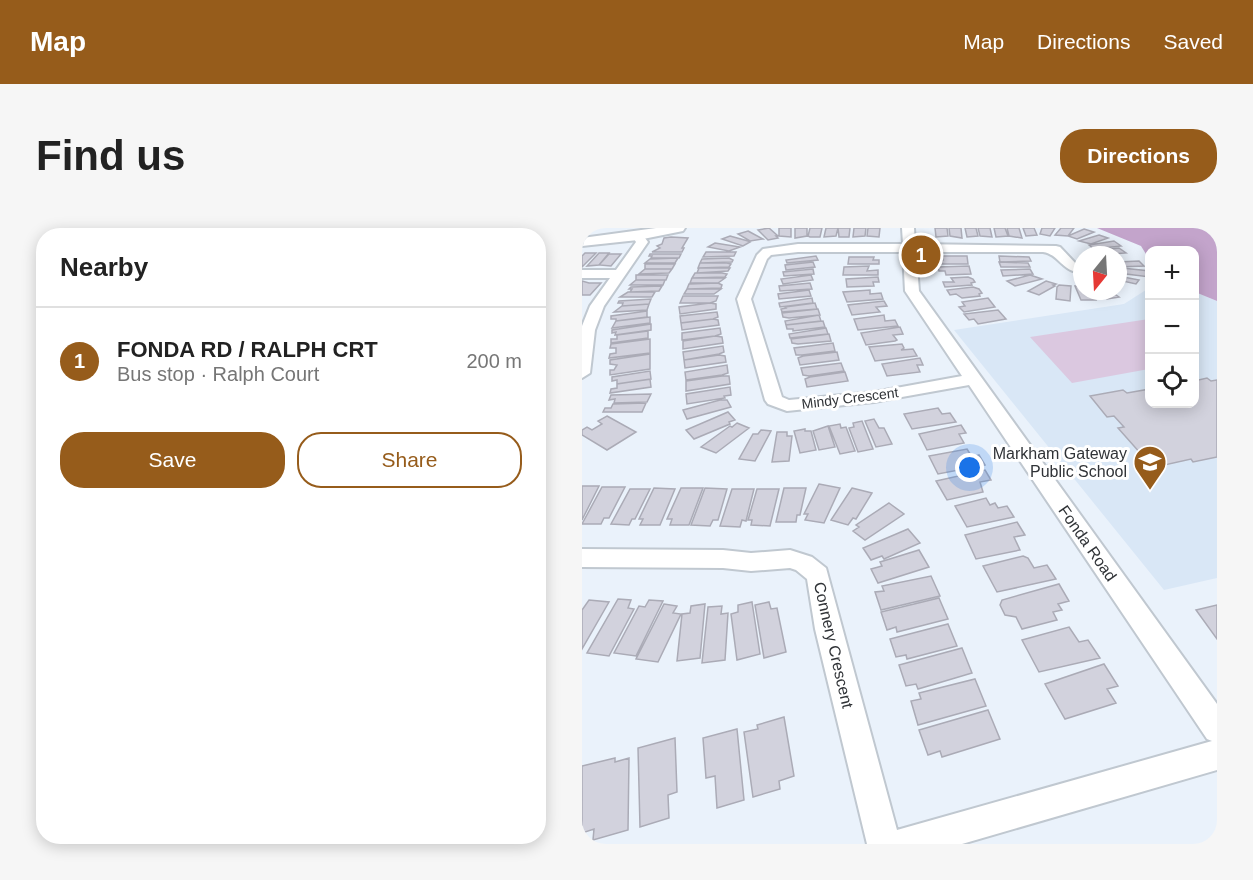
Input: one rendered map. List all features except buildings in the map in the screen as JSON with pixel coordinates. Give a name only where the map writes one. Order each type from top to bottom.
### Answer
[{"type":"street","points":[[582,235],[652,228]]},
{"type":"street","points":[[582,242],[638,236],[678,228]]},
{"type":"street","points":[[582,373],[585,331],[597,306],[642,242],[638,236]]},
{"type":"street","points":[[909,238],[1056,250],[1072,267]]},
{"type":"street","name":"Fonda Road","points":[[909,238],[912,291],[1217,729]]},
{"type":"street","name":"Mindy Crescent","points":[[909,238],[788,249],[767,252],[760,258],[744,299],[774,400],[787,406],[808,404],[874,397],[975,380]]},
{"type":"street","points":[[582,274],[620,274]]},
{"type":"street","name":"Connery Crescent","points":[[582,558],[723,559],[751,562],[790,559],[804,563],[818,575],[828,629],[884,844]]},
{"type":"street","points":[[904,844],[1217,755]]},
{"type":"shaded area","points":[[1097,228],[1209,228],[1217,233],[1217,301],[1199,294],[1199,246],[1145,246],[1145,252],[1141,246]]},
{"type":"shaded area","name":"Markham Gateway Public School","points":[[1145,291],[1145,408],[1199,408],[1199,294],[1217,301],[1217,578],[1164,590],[954,330],[1124,304]]},
{"type":"shaded area","points":[[1145,320],[1145,370],[1072,383],[1030,337]]},
{"type":"place","name":"FONDA RD / RALPH CRT","points":[[921,255]]},
{"type":"place","name":"Markham Gateway Public School","points":[[1150,491]]}]
